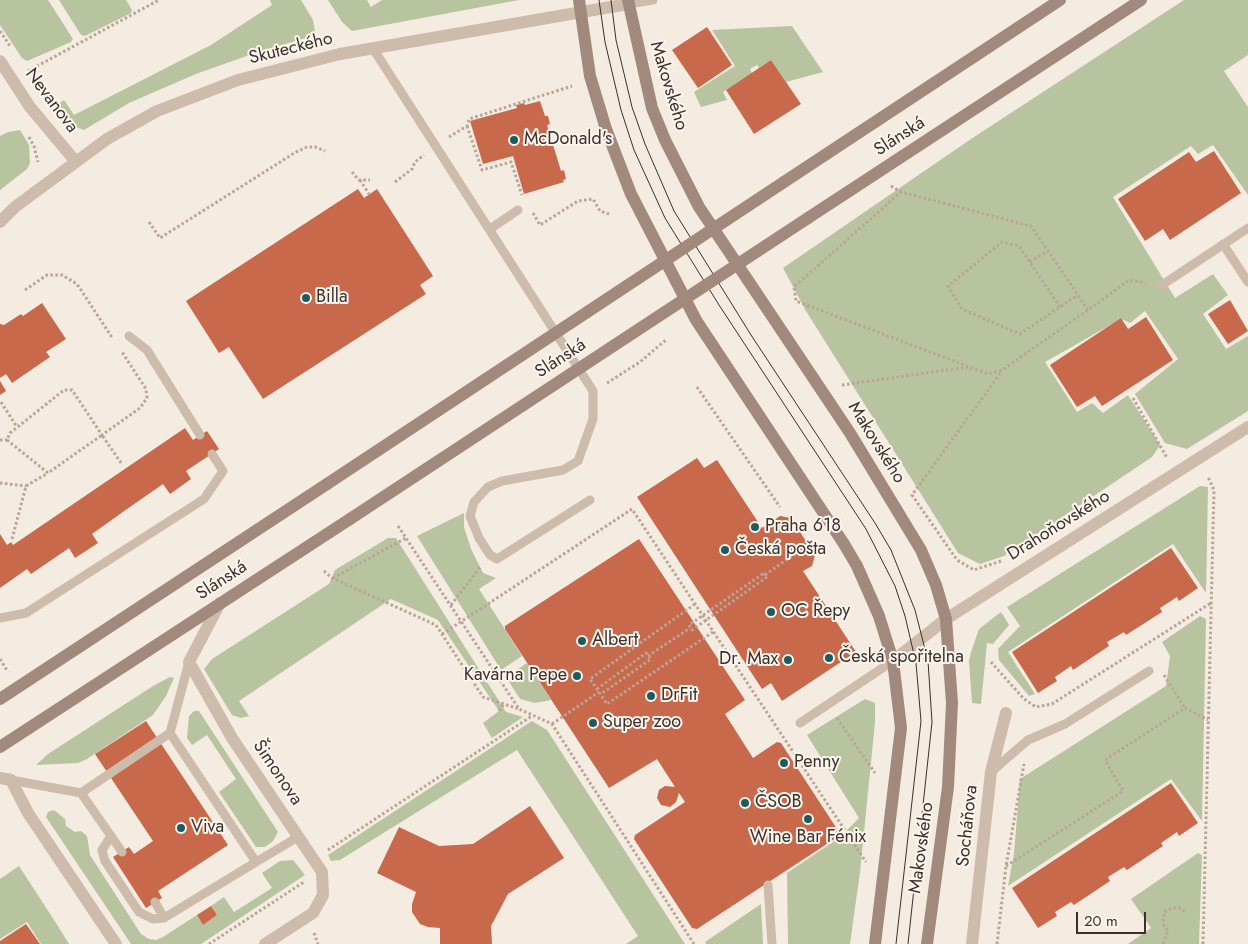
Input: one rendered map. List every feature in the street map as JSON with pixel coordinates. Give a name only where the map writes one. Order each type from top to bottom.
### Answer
[{"type":"main road","name":"Slánská","points":[[0,699],[1060,0]]},
{"type":"main road","name":"Slánská","points":[[0,747],[1141,0]]},
{"type":"main road","name":"Makovského","points":[[628,2],[652,108],[665,140],[699,207],[839,416],[921,550],[936,585],[946,619],[952,703],[948,787],[927,944]]},
{"type":"main road","name":"Makovského","points":[[579,6],[590,76],[606,129],[631,194],[696,320],[857,566],[879,616],[892,661],[901,728],[875,944]]},
{"type":"street","name":"Skuteckého","points":[[0,222],[15,207],[107,139],[157,111],[229,84],[340,54],[374,50],[579,6],[628,2]]},
{"type":"street","name":"Nevanova","points":[[0,61],[30,107],[76,162]]},
{"type":"street","name":"Drahoňovského","points":[[892,661],[946,619],[1248,427]]},
{"type":"street","points":[[189,662],[220,603]]},
{"type":"street","name":"Šimonova","points":[[189,662],[232,738],[322,872],[323,895],[313,914],[264,944]]},
{"type":"street","name":"Socháňova","points":[[972,944],[991,772],[1006,713]]},
{"type":"street","points":[[5,779],[116,944]]},
{"type":"lane","points":[[628,2],[653,0]]},
{"type":"lane","points":[[374,50],[593,391],[593,419],[578,461],[563,470],[502,481],[488,487],[474,502],[470,516],[479,538],[490,555],[497,559],[590,500]]},
{"type":"lane","points":[[490,229],[518,210]]},
{"type":"lane","points":[[1162,285],[1248,228]]},
{"type":"lane","points":[[1223,244],[1248,282]]},
{"type":"lane","points":[[129,336],[147,350],[200,435]]},
{"type":"lane","points":[[0,618],[26,613],[204,499],[223,471],[212,454]]},
{"type":"lane","points":[[800,723],[892,661]]},
{"type":"lane","points":[[5,779],[81,793],[170,733],[189,662]]},
{"type":"lane","points":[[991,772],[1028,740],[1065,724],[1149,671]]},
{"type":"lane","points":[[170,733],[256,862]]},
{"type":"lane","points":[[81,793],[122,852]]},
{"type":"lane","points":[[111,836],[102,850],[105,861],[139,912],[152,919],[164,918],[298,837]]},
{"type":"lane","points":[[768,884],[772,944]]},
{"type":"lane","points":[[155,902],[164,918]]},
{"type":"path","points":[[22,63],[27,71],[159,0]]},
{"type":"path","points":[[0,31],[11,47]]},
{"type":"path","points":[[395,182],[412,169],[415,162],[435,146],[467,126],[470,119],[572,86]]},
{"type":"path","points":[[467,126],[482,170],[511,162],[523,197]]},
{"type":"path","points":[[149,222],[160,238],[296,152],[308,147],[315,147],[325,151]]},
{"type":"path","points":[[352,172],[369,194]]},
{"type":"path","points":[[359,180],[370,180]]},
{"type":"path","points":[[891,186],[900,192],[1031,226],[1088,310]]},
{"type":"path","points":[[900,192],[794,287],[796,301],[988,374],[1002,370],[1129,280],[1162,285]]},
{"type":"path","points":[[532,211],[540,225],[578,201],[593,199],[600,211],[609,214]]},
{"type":"path","points":[[1060,307],[1019,246],[1002,242],[948,286],[962,309],[1020,334],[1078,295]]},
{"type":"path","points":[[1030,262],[1048,251]]},
{"type":"path","points":[[25,290],[47,275],[62,275],[77,284],[115,342]]},
{"type":"path","points":[[600,387],[640,362],[667,339]]},
{"type":"path","points":[[0,483],[26,486],[48,473],[140,408],[147,398],[146,389],[120,350]]},
{"type":"path","points":[[842,386],[969,367]]},
{"type":"path","points":[[1002,370],[912,495],[957,560],[974,570],[1008,558]]},
{"type":"path","points":[[697,387],[780,506]]},
{"type":"path","points":[[8,440],[10,433],[64,390],[72,390],[121,463]]},
{"type":"path","points":[[1133,398],[1168,457],[1160,462]]},
{"type":"path","points":[[1,402],[17,427]]},
{"type":"path","points":[[0,440],[8,440],[48,473]]},
{"type":"path","points":[[1203,944],[1214,490],[1208,477]]},
{"type":"path","points":[[12,539],[26,486]]},
{"type":"path","points":[[442,634],[632,509],[866,862]]},
{"type":"path","points":[[398,526],[519,709]]},
{"type":"path","points":[[332,578],[406,537]]},
{"type":"path","points":[[552,724],[814,540]]},
{"type":"path","points":[[451,605],[490,555]]},
{"type":"path","points":[[324,571],[332,578],[436,625],[483,697],[519,709],[552,724],[694,944]]},
{"type":"path","points":[[992,662],[1024,699],[1036,707],[1052,704],[1211,603]]},
{"type":"path","points":[[695,604],[590,679],[607,704],[713,632]]},
{"type":"path","points":[[599,692],[648,656]]},
{"type":"path","points":[[0,659],[8,672]]},
{"type":"path","points":[[1161,670],[1186,708],[1208,720]]},
{"type":"path","points":[[499,711],[504,704]]},
{"type":"path","points":[[828,704],[875,773]]},
{"type":"path","points":[[1006,866],[1123,791],[1105,760],[1186,708]]},
{"type":"path","points":[[326,851],[533,715]]},
{"type":"path","points":[[997,944],[1006,866],[1028,740]]},
{"type":"path","points":[[209,944],[309,879]]},
{"type":"path","points":[[1163,944],[1168,931],[1163,924],[1164,912],[1172,908],[1180,908],[1186,913]]},
{"type":"path","points":[[312,928],[318,944]]},
{"type":"green space","points":[[0,0],[48,0],[73,39],[71,42],[27,61],[22,58],[0,25]]},
{"type":"green space","points":[[59,0],[126,0],[132,10],[131,13],[85,36],[81,35]]},
{"type":"green space","points":[[270,0],[301,0],[313,20],[316,38],[309,37],[255,53],[196,74],[129,103],[84,130],[70,125],[55,106],[64,100],[74,115],[211,45],[272,5]]},
{"type":"green space","points":[[328,0],[367,0],[371,7],[382,0],[519,0],[352,31],[342,22]]},
{"type":"green space","points":[[1184,0],[1248,0],[1248,55],[1224,71],[1248,107],[1248,195],[1213,145],[1198,154],[1191,146],[1113,197],[1175,298],[1213,274],[1228,295],[1203,314],[1226,349],[1248,336],[1248,411],[1187,449],[1165,443],[1135,394],[1178,359],[1145,311],[1130,323],[1121,319],[1045,362],[1077,412],[1092,403],[1103,413],[1128,395],[1160,445],[1152,457],[1004,556],[980,564],[958,553],[806,311],[783,268],[971,139]]},
{"type":"green space","points":[[792,26],[823,72],[786,82],[771,60],[759,68],[757,65],[750,69],[752,73],[723,92],[727,100],[701,107],[694,92],[735,66],[712,30]]},
{"type":"green space","points":[[20,130],[29,145],[30,163],[27,169],[0,190],[0,136],[8,132]]},
{"type":"green space","points":[[1200,486],[1208,487],[1206,593],[1173,544],[1008,652],[1035,694],[1029,696],[999,660],[998,649],[1020,626],[1007,607]]},
{"type":"green space","points":[[464,513],[464,527],[471,549],[483,573],[496,578],[479,589],[522,656],[501,670],[417,536]]},
{"type":"green space","points":[[388,538],[396,538],[506,712],[523,717],[492,738],[483,723],[499,711],[438,620],[391,599],[239,701],[249,716],[241,718],[232,715],[204,669],[212,659],[329,584],[335,570]]},
{"type":"green space","points":[[1001,612],[1009,625],[993,644],[987,643],[981,704],[972,703],[969,661],[971,652],[979,629]]},
{"type":"green space","points":[[1200,616],[1206,619],[1202,821],[1171,779],[1008,886],[1014,854],[1020,779],[1166,686],[1170,656],[1162,642]]},
{"type":"green space","points":[[527,663],[551,700],[535,703],[520,699],[506,677]]},
{"type":"green space","points":[[170,677],[174,678],[166,696],[153,715],[87,759],[78,763],[36,765],[48,754]]},
{"type":"green space","points":[[865,699],[875,703],[875,722],[860,872],[850,944],[788,944],[787,873],[839,838],[859,818],[807,735]]},
{"type":"green space","points":[[194,711],[199,711],[278,832],[273,841],[265,847],[256,847],[219,792],[236,779],[207,735],[192,745],[187,738],[189,716]]},
{"type":"green space","points":[[532,721],[547,730],[685,944],[626,944],[638,936],[517,750],[340,860],[331,861],[328,855]]},
{"type":"green space","points":[[54,810],[65,819],[66,826],[75,832],[81,831],[87,836],[90,855],[141,934],[149,939],[156,940],[163,937],[197,915],[203,925],[217,915],[211,906],[224,897],[234,912],[272,888],[262,873],[280,861],[293,860],[305,875],[201,944],[131,944],[46,817],[48,812]]},
{"type":"green space","points":[[1198,853],[1202,855],[1199,944],[1128,944],[1151,928],[1131,899]]},
{"type":"green space","points":[[19,866],[69,944],[41,944],[27,922],[0,939],[0,879]]},
{"type":"green space","points":[[761,904],[763,944],[706,944],[705,942]]},
{"type":"building","points":[[707,27],[732,65],[698,88],[672,50]]},
{"type":"building","points":[[771,60],[801,104],[754,134],[726,90]]},
{"type":"building","name":"McDonald's","points":[[540,101],[545,116],[548,116],[550,124],[547,125],[561,171],[564,170],[566,179],[563,180],[564,182],[524,194],[513,156],[483,164],[470,121],[517,108],[516,105]]},
{"type":"building","points":[[1214,151],[1241,193],[1170,240],[1163,229],[1145,241],[1118,199],[1189,152],[1196,162]]},
{"type":"building","name":"Billa","points":[[358,189],[364,198],[377,189],[433,276],[420,285],[426,294],[263,399],[229,347],[219,353],[186,301]]},
{"type":"building","points":[[1230,300],[1248,331],[1228,344],[1208,314]]},
{"type":"building","points":[[42,303],[66,339],[46,352],[50,357],[12,383],[6,374],[0,378],[0,324],[4,325],[21,314],[23,316]]},
{"type":"building","points":[[1146,317],[1173,360],[1102,406],[1095,396],[1077,407],[1050,365],[1121,318],[1128,329]]},
{"type":"building","points":[[0,381],[6,391],[0,395]]},
{"type":"building","points":[[185,428],[193,440],[207,431],[219,449],[186,471],[191,479],[170,494],[163,484],[92,534],[98,543],[75,558],[69,548],[31,574],[27,569],[0,588],[0,534],[7,545],[11,542],[13,545]]},
{"type":"building","name":"OC Řepy","points":[[697,458],[704,468],[717,460],[762,528],[780,516],[791,518],[815,555],[812,566],[803,571],[856,652],[782,701],[771,683],[762,689],[637,497]]},
{"type":"building","points":[[639,539],[745,700],[725,714],[753,758],[777,742],[781,743],[839,832],[839,836],[697,929],[692,928],[634,839],[635,835],[685,802],[679,793],[676,802],[670,807],[661,805],[657,798],[659,790],[665,786],[675,787],[657,759],[609,788],[505,629],[505,626]]},
{"type":"building","points":[[1171,548],[1198,588],[1179,601],[1177,597],[1160,608],[1162,612],[1126,635],[1124,632],[1107,642],[1109,646],[1073,670],[1071,666],[1055,677],[1057,681],[1038,693],[1012,652]]},
{"type":"building","points":[[146,721],[228,845],[158,891],[162,898],[146,908],[113,857],[129,847],[134,854],[153,841],[95,754]]},
{"type":"building","points":[[1171,783],[1198,823],[1179,836],[1177,832],[1161,843],[1163,846],[1127,870],[1124,867],[1108,877],[1110,881],[1074,905],[1071,902],[1055,912],[1057,916],[1038,928],[1012,888]]},
{"type":"building","points":[[530,806],[564,858],[508,894],[491,926],[492,944],[440,944],[440,928],[420,924],[412,912],[412,904],[416,892],[377,873],[399,827],[439,846],[473,844]]},
{"type":"building","points":[[211,906],[217,915],[203,925],[197,915]]},
{"type":"building","points":[[26,924],[40,944],[0,944],[0,941]]},
{"type":"tram line","points":[[599,0],[605,42],[621,110],[634,150],[665,218],[719,305],[866,529],[895,586],[905,616],[916,663],[921,721],[896,944]]},
{"type":"tram line","points":[[611,0],[616,40],[632,107],[645,144],[674,211],[751,335],[875,523],[891,550],[915,610],[928,661],[932,722],[908,944]]},
{"type":"place","name":"McDonald's","points":[[514,140]]},
{"type":"place","name":"Billa","points":[[306,298]]},
{"type":"place","name":"Praha 618","points":[[755,527]]},
{"type":"place","name":"Česká pošta","points":[[725,550]]},
{"type":"place","name":"OC Řepy","points":[[771,612]]},
{"type":"place","name":"Albert","points":[[582,641]]},
{"type":"place","name":"Česká spořitelna","points":[[829,658]]},
{"type":"place","name":"Dr. Max","points":[[788,660]]},
{"type":"place","name":"Kavárna Pepe","points":[[577,676]]},
{"type":"place","name":"DrFit","points":[[651,696]]},
{"type":"place","name":"Super zoo","points":[[593,723]]},
{"type":"place","name":"Penny","points":[[784,763]]},
{"type":"place","name":"ČSOB","points":[[745,803]]},
{"type":"place","name":"Wine Bar Fénix","points":[[808,819]]},
{"type":"place","name":"Viva","points":[[181,828]]}]
